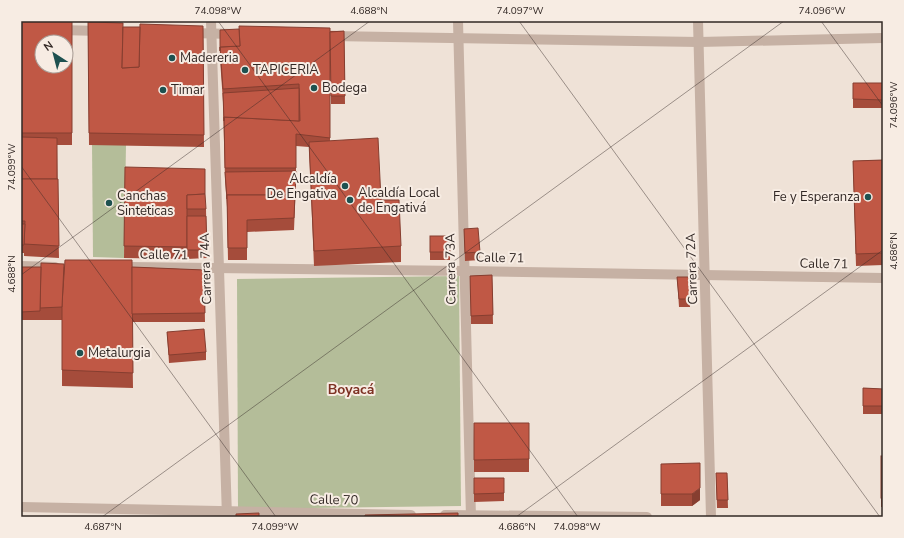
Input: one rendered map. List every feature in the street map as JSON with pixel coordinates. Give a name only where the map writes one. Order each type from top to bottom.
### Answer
[{"type":"street","name":"Carrera 74A","points":[[211,21],[227,514]]},
{"type":"street","name":"Carrera 73A","points":[[458,21],[471,516]]},
{"type":"street","name":"Carrera 72A","points":[[698,21],[711,517]]},
{"type":"street","points":[[45,30],[108,31]]},
{"type":"street","points":[[180,33],[244,34]]},
{"type":"street","points":[[323,36],[699,42],[883,38]]},
{"type":"street","points":[[21,266],[69,267]]},
{"type":"street","name":"Calle 71","points":[[116,267],[705,274],[883,278]]},
{"type":"street","name":"Calle 70","points":[[21,506],[227,514],[647,517]]},
{"type":"green space","name":"Canchas Sinteticas","points":[[92,144],[126,145],[124,258],[93,257]]},
{"type":"green space","points":[[459,276],[461,506],[238,509],[237,279]]},
{"type":"building","points":[[21,21],[72,21],[72,34],[34,34],[34,74],[72,74],[72,133],[21,133]]},
{"type":"building","points":[[88,22],[123,23],[122,68],[139,67],[140,24],[203,26],[204,135],[89,133]]},
{"type":"building","points":[[239,26],[330,28],[330,138],[296,134],[296,168],[225,168],[224,117],[300,121],[299,84],[223,89],[220,47],[240,46]]},
{"type":"building","points":[[123,27],[140,27],[139,67],[122,68]]},
{"type":"building","points":[[239,29],[240,46],[220,47],[220,30]]},
{"type":"building","points":[[344,31],[345,96],[331,96],[330,32]]},
{"type":"building","points":[[853,83],[883,83],[883,100],[853,99]]},
{"type":"building","points":[[299,88],[299,121],[224,117],[224,121],[223,93]]},
{"type":"building","points":[[21,137],[57,138],[57,179],[21,179]]},
{"type":"building","name":"Alcaldía De Engativa","points":[[378,138],[381,200],[399,200],[401,246],[314,251],[309,142]]},
{"type":"building","points":[[883,160],[883,253],[856,254],[853,161]]},
{"type":"building","points":[[125,167],[205,169],[205,194],[187,195],[187,247],[124,246]]},
{"type":"building","points":[[296,171],[295,199],[295,195],[227,195],[227,199],[225,172]]},
{"type":"building","points":[[21,179],[58,179],[59,246],[24,244],[25,221],[21,221]]},
{"type":"building","points":[[205,194],[206,209],[187,209],[187,195]]},
{"type":"building","points":[[227,195],[295,195],[294,218],[247,220],[247,248],[228,248]]},
{"type":"building","points":[[187,216],[206,216],[207,250],[187,250]]},
{"type":"building","points":[[21,224],[25,224],[24,245],[21,245]]},
{"type":"building","points":[[478,228],[480,252],[465,253],[464,229]]},
{"type":"building","points":[[430,236],[450,236],[450,252],[430,252]]},
{"type":"building","points":[[65,260],[132,260],[133,373],[62,370],[62,304]]},
{"type":"building","points":[[41,263],[64,264],[62,307],[40,308]]},
{"type":"building","points":[[21,267],[41,267],[40,311],[21,312]]},
{"type":"building","points":[[132,267],[204,270],[205,313],[132,314]]},
{"type":"building","points":[[492,275],[493,315],[471,316],[470,276]]},
{"type":"building","points":[[677,277],[689,277],[690,299],[679,299]]},
{"type":"building","points":[[204,329],[206,352],[169,355],[167,332]]},
{"type":"building","points":[[863,388],[883,389],[883,406],[863,406]]},
{"type":"building","points":[[474,423],[529,423],[529,459],[474,460]]},
{"type":"building","points":[[881,456],[883,456],[883,498],[881,498]]},
{"type":"building","points":[[700,463],[700,488],[692,494],[661,494],[661,464]]},
{"type":"building","points":[[716,473],[727,473],[728,500],[717,500]]},
{"type":"building","points":[[474,478],[504,478],[504,493],[474,494]]},
{"type":"building","points":[[259,513],[259,517],[236,517],[236,514]]},
{"type":"building","points":[[458,513],[458,517],[365,517],[365,515]]},
{"type":"place","name":"Madereria","points":[[172,58]]},
{"type":"place","name":"TAPICERIA","points":[[245,70]]},
{"type":"place","name":"Bodega","points":[[314,88]]},
{"type":"place","name":"Timar","points":[[163,90]]},
{"type":"place","name":"Alcaldía De Engativa","points":[[345,186]]},
{"type":"place","name":"Fe y Esperanza","points":[[868,197]]},
{"type":"place","name":"Alcaldía Local de Engativá","points":[[350,200]]},
{"type":"place","name":"Canchas Sinteticas","points":[[109,203]]},
{"type":"place","name":"Metalurgia","points":[[80,353]]},
{"type":"district","name":"Boyacá","points":[[351,389]]}]
